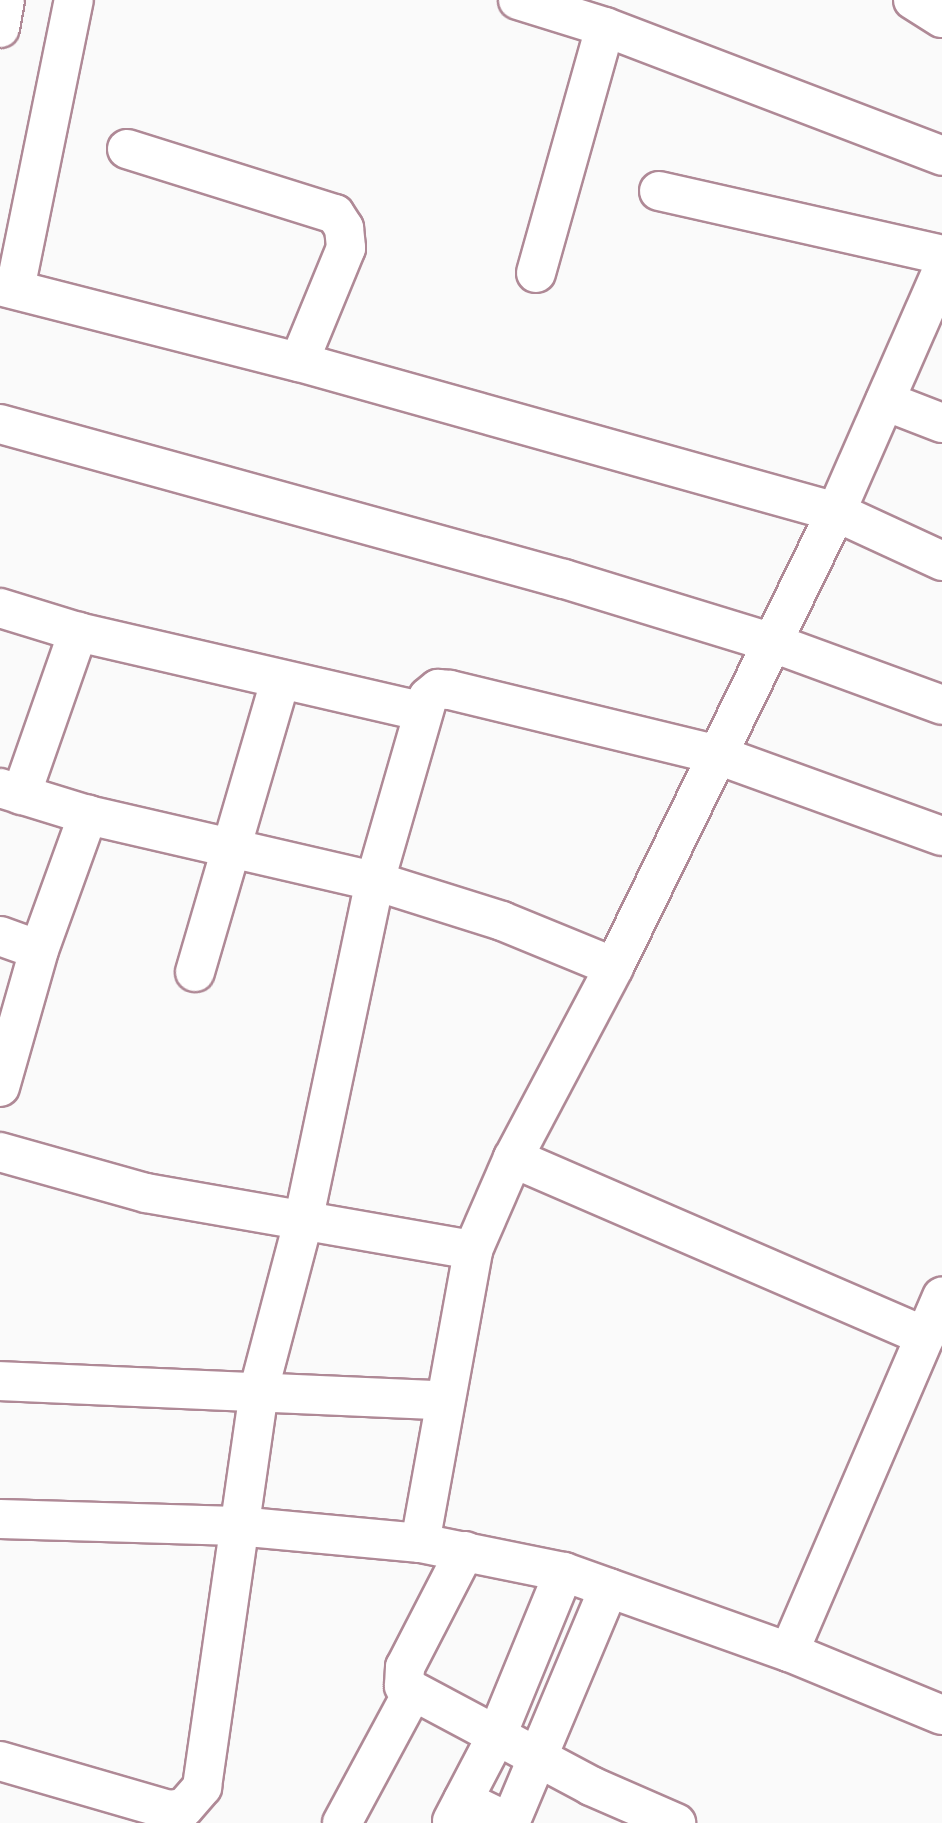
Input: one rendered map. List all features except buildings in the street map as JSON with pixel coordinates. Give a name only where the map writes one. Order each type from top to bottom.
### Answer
[{"type":"street","points":[[0,28],[5,0]]},
{"type":"street","points":[[74,0],[7,288],[299,362],[836,512],[942,561]]},
{"type":"street","points":[[518,0],[605,27],[942,156]]},
{"type":"street","points":[[913,0],[942,18]]},
{"type":"street","points":[[536,273],[605,27]]},
{"type":"street","points":[[127,149],[335,214],[344,228],[346,248],[299,362]]},
{"type":"street","points":[[659,191],[942,255]]},
{"type":"street","points":[[676,1823],[540,1758],[412,1693],[404,1686],[405,1667],[442,1547],[444,1400],[473,1250],[513,1158],[614,967],[715,754],[773,643],[836,512],[942,271]]},
{"type":"street","points":[[885,401],[942,423]]},
{"type":"street","points":[[0,424],[564,579],[773,643],[942,705]]},
{"type":"street","points":[[0,608],[78,632],[280,682],[421,711]]},
{"type":"street","points":[[78,632],[11,792],[88,815],[376,881],[502,921],[614,967]]},
{"type":"street","points":[[195,972],[280,682]]},
{"type":"street","points":[[0,1761],[169,1810],[195,1800],[202,1787],[237,1526],[259,1389],[303,1223],[376,881],[421,711],[438,690],[450,690],[715,754],[942,836]]},
{"type":"street","points":[[2,1072],[40,950],[88,815]]},
{"type":"street","points":[[0,936],[40,950]]},
{"type":"street","points":[[0,1153],[146,1193],[303,1223],[473,1250]]},
{"type":"street","points":[[513,1158],[748,1263],[925,1336]]},
{"type":"street","points":[[789,1652],[942,1297]]},
{"type":"street","points":[[0,1381],[259,1389],[444,1400]]},
{"type":"street","points":[[0,1520],[237,1526],[442,1547],[564,1572],[789,1652],[942,1715]]},
{"type":"street","points":[[564,1572],[497,1735],[457,1811],[510,1823],[540,1758],[609,1588]]},
{"type":"street","points":[[342,1823],[412,1693]]}]
